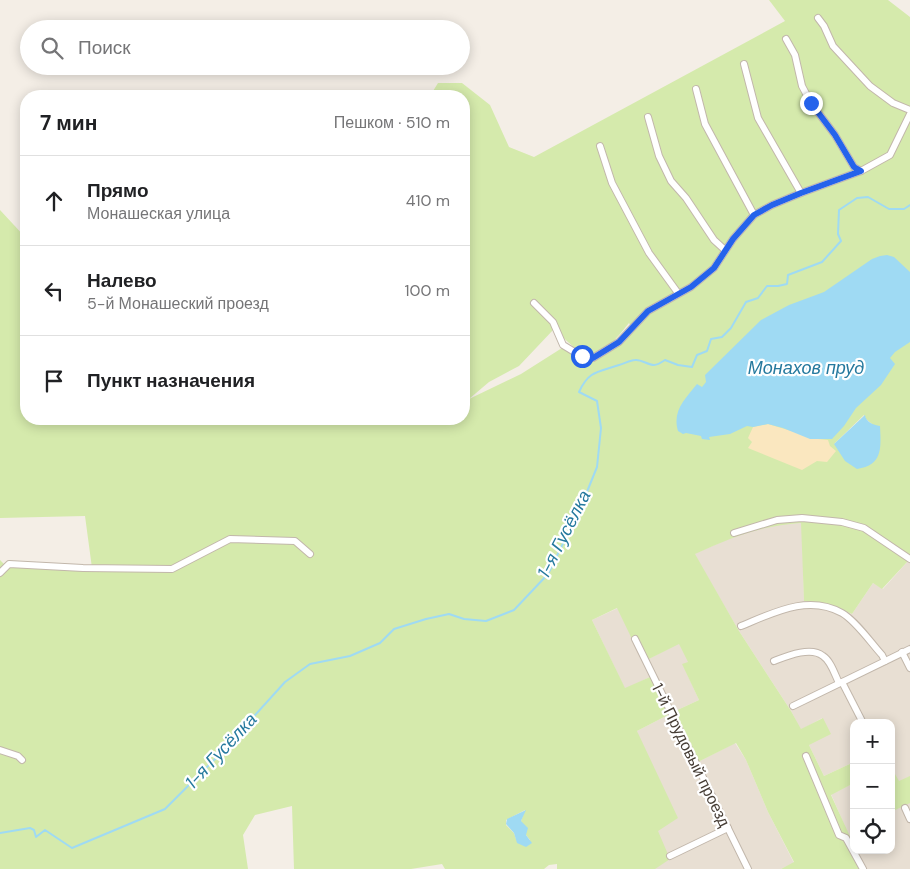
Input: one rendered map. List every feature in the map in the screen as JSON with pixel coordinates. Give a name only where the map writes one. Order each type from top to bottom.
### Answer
[{"type":"street","points":[[818,18],[824,26],[833,46],[870,86],[893,103],[910,110]]},
{"type":"street","points":[[786,40],[794,55],[802,86],[811,103],[835,135],[854,167],[861,171]]},
{"type":"street","points":[[744,64],[758,118],[801,193]]},
{"type":"street","points":[[696,89],[705,124],[754,215]]},
{"type":"street","points":[[534,303],[553,322],[563,345],[582,356],[593,358],[619,342],[648,311],[691,287],[714,268],[725,250],[754,215],[801,193],[861,171],[890,155],[910,114]]},
{"type":"street","points":[[648,117],[659,156],[671,181],[686,198],[714,240],[725,250]]},
{"type":"street","points":[[600,146],[612,182],[649,253],[678,293]]},
{"type":"street","points":[[734,533],[777,520],[802,518],[842,522],[864,528],[910,559]]},
{"type":"street","points":[[0,573],[9,564],[83,568],[172,569],[230,539],[295,541],[310,554]]},
{"type":"street","points":[[741,626],[783,608],[819,606],[841,613],[850,620],[882,655],[885,661]]},
{"type":"street","name":"1-й Прудовый проезд","points":[[636,640],[748,869]]},
{"type":"street","points":[[793,706],[910,648]]},
{"type":"street","points":[[774,661],[812,651],[825,656],[860,719]]},
{"type":"street","points":[[902,652],[910,668]]},
{"type":"street","points":[[0,750],[18,756],[22,760]]},
{"type":"street","points":[[806,756],[839,835],[846,838],[862,869]]},
{"type":"street","points":[[905,808],[910,819]]},
{"type":"street","points":[[670,856],[728,828]]},
{"type":"shaded area","points":[[802,523],[804,601],[820,603],[852,614],[873,583],[883,589],[908,561],[910,562],[910,869],[865,869],[857,854],[895,854],[895,719],[850,719],[850,764],[824,776],[809,745],[822,718],[801,730],[791,711],[739,631],[694,554],[735,536],[778,524]]},
{"type":"shaded area","points":[[618,608],[650,677],[625,689],[592,620]]},
{"type":"shaded area","points":[[679,643],[689,662],[683,665],[699,700],[673,712],[647,660]]},
{"type":"shaded area","points":[[668,715],[745,869],[655,869],[658,831],[637,731]]},
{"type":"shaded area","points":[[735,743],[746,760],[768,812],[794,863],[781,869],[752,869],[698,762]]},
{"type":"shaded area","points":[[850,785],[850,838],[831,794]]},
{"type":"green space","points":[[769,0],[888,0],[910,17],[910,562],[908,561],[882,589],[873,583],[852,614],[841,609],[804,601],[801,523],[786,524],[746,533],[695,554],[739,631],[801,729],[823,718],[831,734],[809,745],[824,776],[850,764],[850,785],[831,795],[850,836],[850,854],[858,854],[865,869],[781,869],[794,862],[768,812],[746,760],[736,743],[698,762],[673,712],[699,700],[682,664],[688,662],[679,644],[643,662],[617,608],[592,620],[625,688],[650,677],[668,715],[637,731],[678,818],[658,831],[670,859],[655,869],[557,869],[557,864],[549,865],[544,869],[445,869],[442,864],[411,869],[294,869],[292,806],[255,815],[243,835],[248,869],[0,869],[0,560],[6,566],[92,568],[85,516],[0,518],[0,210],[20,232],[20,425],[470,425],[470,399],[521,374],[562,348],[581,360],[593,360],[633,330],[629,323],[608,346],[595,353],[588,354],[578,350],[554,329],[519,366],[489,382],[470,398],[470,90],[434,90],[438,83],[462,83],[490,105],[509,147],[534,157],[785,21]],"holes":[[[864,415],[873,425],[834,444]],[[525,810],[521,821],[526,835],[530,840],[516,839],[514,833],[506,825],[506,820]]]},
{"type":"green space","points":[[895,774],[899,781],[910,776],[910,803],[895,810]]},
{"type":"sand","points":[[768,424],[818,439],[828,440],[830,446],[836,451],[827,462],[817,461],[802,470],[748,448],[752,442],[748,438],[753,427]]},
{"type":"water","name":"Монахов пруд","points":[[887,255],[894,257],[910,272],[910,342],[895,352],[890,358],[895,364],[881,385],[856,408],[844,426],[832,439],[810,439],[768,424],[753,427],[747,426],[730,434],[709,437],[710,440],[702,439],[701,436],[683,434],[678,431],[678,411],[684,400],[697,384],[702,387],[706,382],[705,375],[761,320],[789,305],[824,292],[872,259]]},
{"type":"water","points":[[865,415],[870,423],[880,426],[880,448],[879,454],[872,464],[857,469],[845,461],[834,444]]},
{"type":"water","points":[[526,810],[521,821],[528,828],[526,835],[532,843],[526,847],[517,843],[514,833],[506,824],[507,819]]},
{"type":"waterway","name":"1-я Гусёлка","points":[[0,833],[30,828],[34,830],[36,837],[45,830],[72,848],[165,809],[216,758],[285,682],[310,664],[350,656],[380,643],[394,629],[426,619],[449,614],[464,619],[486,621],[514,610],[548,574],[580,509],[597,467],[601,428],[597,401],[579,392],[587,379],[595,373],[633,360],[640,360],[654,365],[665,360],[678,365],[692,367],[697,355],[707,351],[711,339],[722,337],[731,328],[746,302],[758,298],[767,286],[787,284],[788,275],[822,262],[841,241],[838,234],[839,210],[857,198],[868,197],[889,209],[904,209],[910,205]]},
{"type":"route","points":[[582,356],[593,358],[619,342],[648,311],[691,287],[714,268],[733,239],[754,215],[801,193],[861,171],[854,167],[835,135],[811,103]]}]
